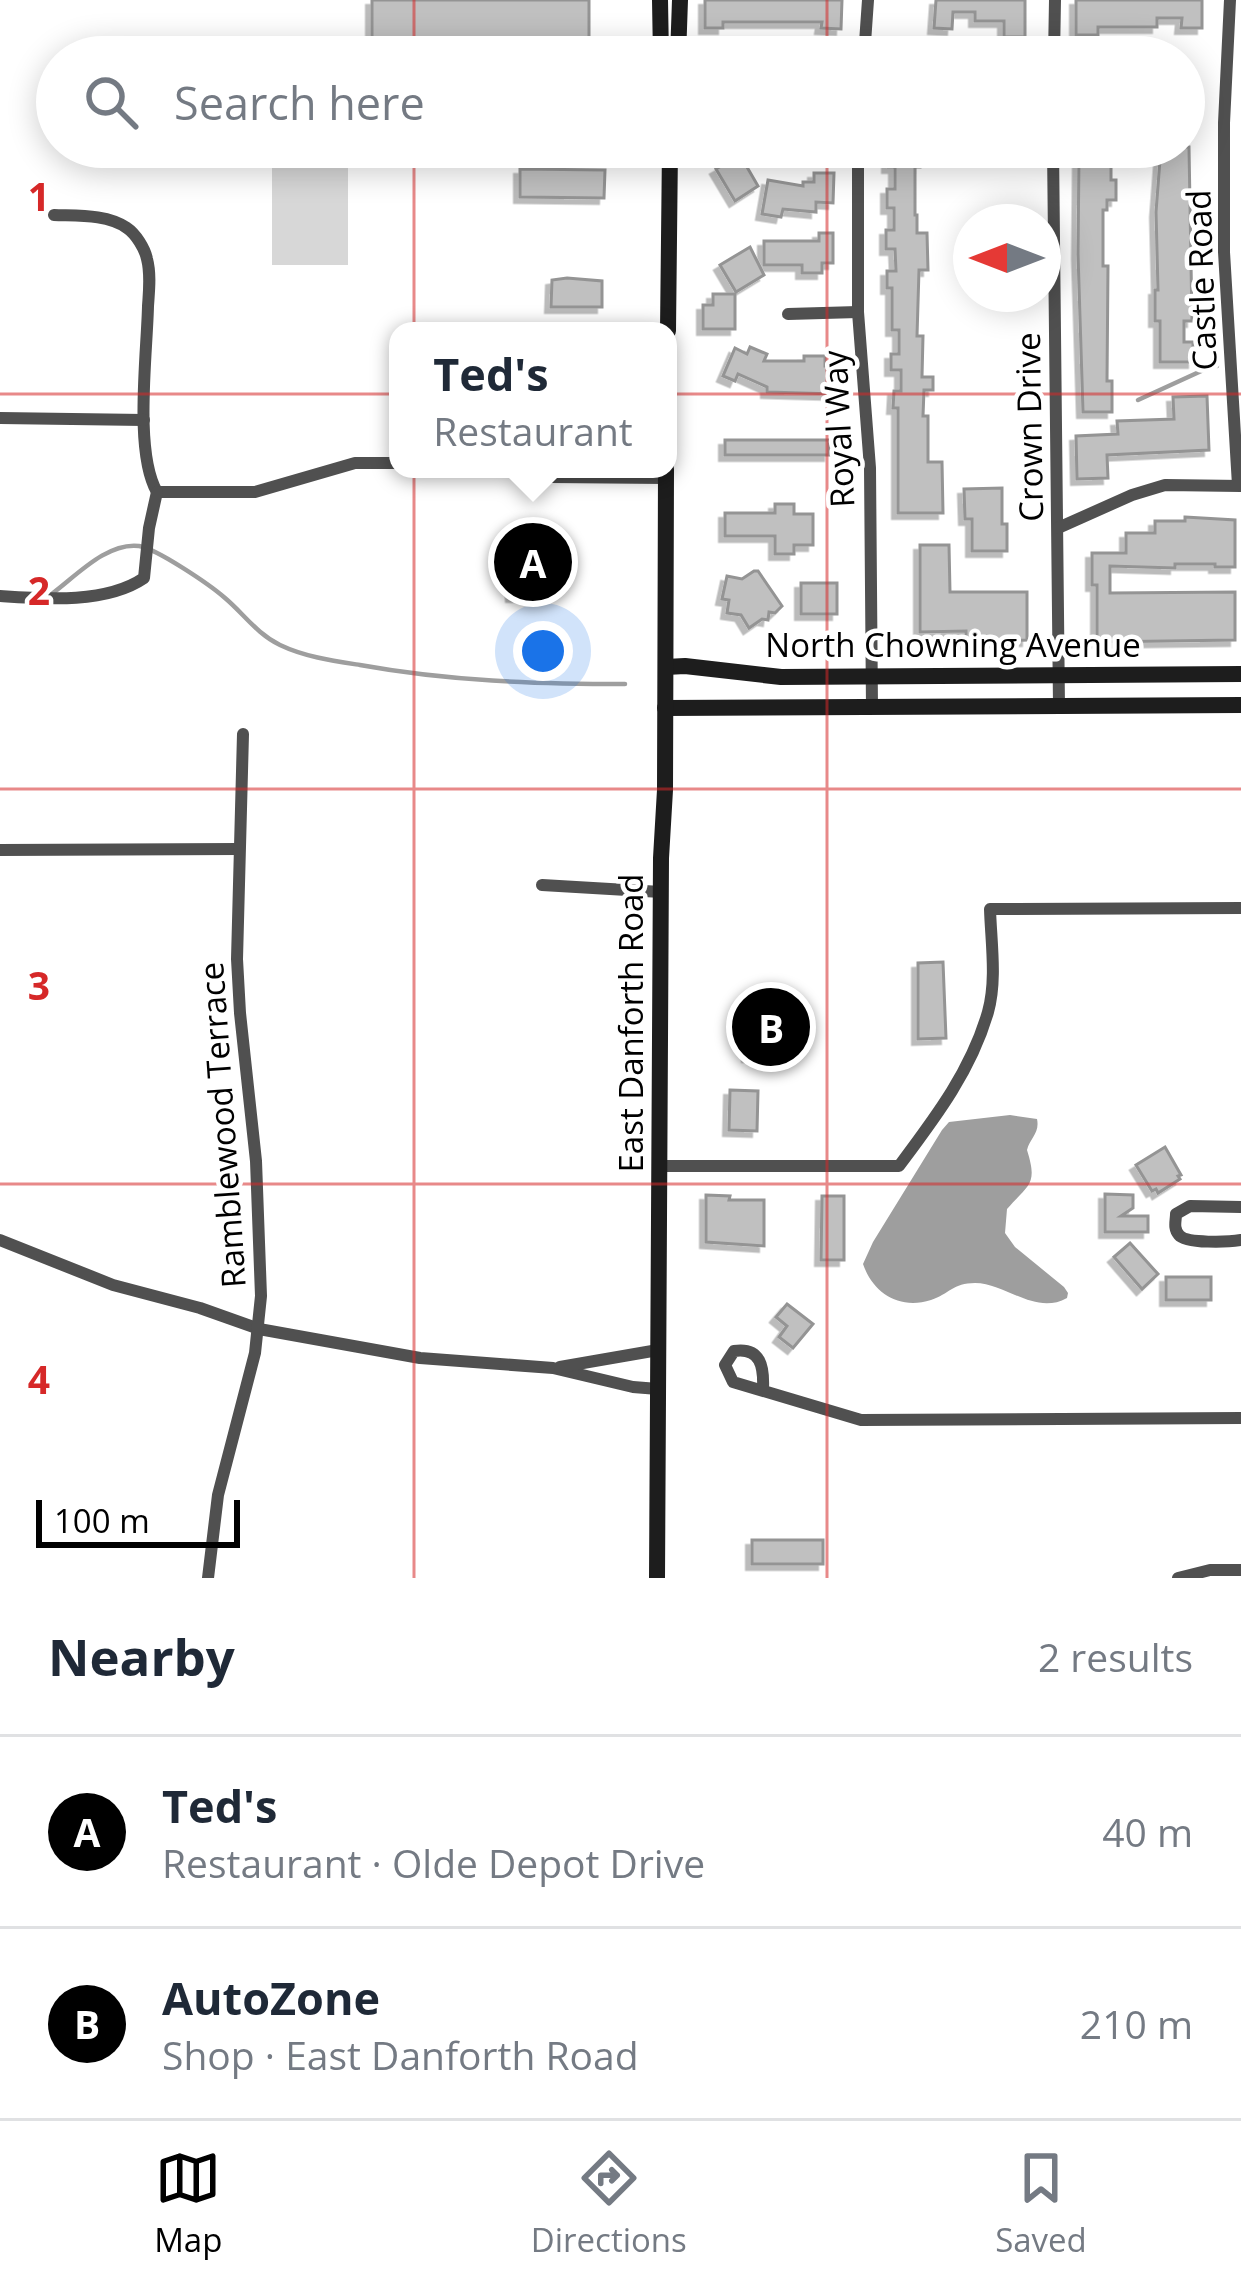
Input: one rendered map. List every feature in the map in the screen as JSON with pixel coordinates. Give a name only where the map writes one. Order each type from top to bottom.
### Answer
[{"type":"main road","points":[[660,0],[661,36]]},
{"type":"main road","points":[[679,36],[680,0]]},
{"type":"main road","points":[[668,322],[670,168]]},
{"type":"main road","name":"East Danforth Road","points":[[657,1578],[666,478]]},
{"type":"main road","name":"North Chowning Avenue","points":[[665,667],[781,677],[1241,674]]},
{"type":"main road","name":"North Chowning Avenue","points":[[665,709],[1241,705]]},
{"type":"street","points":[[865,36],[868,0]]},
{"type":"street","points":[[1054,36],[1055,0]]},
{"type":"street","name":"Castle Road","points":[[1230,0],[1224,252],[1240,485]]},
{"type":"street","name":"Royal Way","points":[[858,168],[858,312],[870,468],[872,707]]},
{"type":"street","name":"Crown Drive","points":[[1053,168],[1059,706]]},
{"type":"street","points":[[0,596],[87,596],[135,584],[144,578],[157,492],[148,477],[144,420],[147,259],[128,229],[108,219],[54,215]]},
{"type":"street","points":[[788,314],[858,312]]},
{"type":"street","points":[[0,418],[144,420]]},
{"type":"street","points":[[157,492],[255,492],[356,463],[389,464]]},
{"type":"street","points":[[1058,528],[1165,485],[1240,485]]},
{"type":"street","name":"Ramblewood Terrace","points":[[208,1578],[218,1495],[255,1353],[261,1296],[256,1161],[237,959],[243,734]]},
{"type":"street","points":[[0,850],[239,849]]},
{"type":"street","points":[[542,885],[661,892]]},
{"type":"street","points":[[659,1166],[899,1166],[962,1077],[989,1010],[990,910],[1241,908]]},
{"type":"street","points":[[1241,1208],[1190,1206],[1176,1214],[1175,1222],[1185,1239],[1241,1240]]},
{"type":"street","points":[[0,1240],[113,1286],[259,1329],[420,1358],[553,1368],[658,1389]]},
{"type":"street","points":[[553,1368],[658,1350]]},
{"type":"street","points":[[763,1389],[861,1420],[1241,1418]]},
{"type":"street","points":[[1178,1578],[1210,1570],[1241,1570]]},
{"type":"shaded area","points":[[272,168],[348,168],[348,265],[272,265]]},
{"type":"shaded area","points":[[1010,1115],[1037,1119],[1038,1124],[1027,1150],[1031,1177],[1007,1209],[1005,1233],[1064,1287],[1067,1298],[1043,1303],[975,1283],[919,1303],[898,1301],[880,1291],[863,1264],[942,1130],[949,1122]]},
{"type":"building","points":[[372,0],[589,0],[589,36],[372,36]]},
{"type":"building","points":[[705,0],[842,0],[841,29],[821,28],[822,22],[723,22],[723,28],[705,28]]},
{"type":"building","points":[[936,0],[1025,0],[1025,36],[1004,36],[1004,21],[975,21],[975,12],[953,12],[952,29],[934,28]]},
{"type":"building","points":[[1076,0],[1202,0],[1202,28],[1181,28],[1182,18],[1157,18],[1157,27],[1098,27],[1098,35],[1076,35]]},
{"type":"building","points":[[748,168],[758,186],[735,201],[716,169]]},
{"type":"building","points":[[895,168],[915,168],[917,233],[927,233],[928,270],[919,270],[917,336],[923,336],[922,377],[933,377],[933,390],[924,390],[923,416],[928,416],[928,462],[942,462],[943,513],[898,513],[898,408],[893,408],[894,391],[901,391],[901,370],[891,370],[891,354],[899,354],[899,330],[892,330],[892,288],[887,288],[887,271],[896,271],[895,249],[886,249],[886,230],[894,230],[894,208],[887,208],[887,189],[895,189]]},
{"type":"building","points":[[1079,168],[1111,168],[1116,200],[1107,200],[1107,210],[1103,210],[1103,266],[1108,266],[1107,381],[1112,381],[1112,412],[1083,412]]},
{"type":"building","points":[[1159,168],[1189,168],[1192,321],[1184,321],[1184,342],[1193,342],[1193,362],[1160,362],[1160,321],[1155,321]]},
{"type":"building","points":[[520,169],[605,170],[604,198],[520,197]]},
{"type":"building","points":[[814,173],[834,173],[833,203],[816,202],[816,212],[783,209],[781,217],[762,214],[768,180],[803,186],[803,182],[814,182]]},
{"type":"building","points":[[819,233],[833,233],[833,263],[822,263],[822,273],[802,273],[802,265],[764,265],[764,241],[819,241]]},
{"type":"building","points":[[750,247],[764,275],[736,292],[720,265]]},
{"type":"building","points":[[552,280],[602,281],[602,307],[551,307]]},
{"type":"building","points":[[713,294],[735,294],[735,329],[703,329],[703,305],[713,305]]},
{"type":"building","points":[[750,347],[767,354],[764,361],[825,356],[825,366],[836,366],[836,394],[767,392],[767,387],[738,374],[735,381],[723,376],[735,348],[747,354]]},
{"type":"building","points":[[1207,396],[1209,450],[1107,455],[1108,478],[1077,479],[1076,436],[1118,434],[1117,421],[1174,419],[1173,397]]},
{"type":"building","points":[[725,440],[829,440],[829,455],[725,455]]},
{"type":"building","points":[[1002,488],[1007,551],[972,551],[972,519],[965,519],[964,489]]},
{"type":"building","points":[[775,504],[794,504],[794,514],[813,514],[813,545],[794,545],[794,554],[775,554],[775,536],[725,536],[725,513],[775,513]]},
{"type":"building","points":[[1185,517],[1235,520],[1235,567],[1110,566],[1110,593],[1235,592],[1235,640],[1097,642],[1092,553],[1126,553],[1126,533],[1155,533],[1155,521],[1185,521]]},
{"type":"building","points":[[536,526],[546,526],[546,539],[558,539],[558,588],[535,588],[535,596],[512,596],[508,536],[536,536]]},
{"type":"building","points":[[920,545],[949,545],[950,592],[1027,592],[1027,640],[966,643],[966,631],[920,632]]},
{"type":"building","points":[[754,571],[782,606],[769,612],[768,620],[749,628],[741,615],[727,613],[729,600],[722,599],[727,576],[742,579]]},
{"type":"building","points":[[801,583],[837,583],[837,614],[801,614]]},
{"type":"building","points":[[943,962],[946,1038],[918,1039],[918,963]]},
{"type":"building","points":[[749,998],[793,998],[793,1056],[748,1056]]},
{"type":"building","points":[[730,1090],[758,1091],[757,1131],[729,1130]]},
{"type":"building","points":[[1165,1147],[1181,1175],[1158,1193],[1136,1165]]},
{"type":"building","points":[[1105,1194],[1133,1195],[1133,1208],[1121,1216],[1148,1216],[1148,1232],[1105,1232]]},
{"type":"building","points":[[706,1195],[764,1200],[764,1246],[706,1242]]},
{"type":"building","points":[[822,1196],[844,1196],[844,1260],[821,1260]]},
{"type":"building","points":[[1130,1243],[1158,1274],[1142,1289],[1114,1257]]},
{"type":"building","points":[[1166,1277],[1211,1277],[1211,1300],[1166,1300]]},
{"type":"building","points":[[787,1304],[813,1324],[793,1348],[779,1337],[787,1326],[776,1317]]},
{"type":"building","points":[[752,1540],[823,1540],[823,1564],[752,1564]]},
{"type":"waterway","points":[[1138,400],[1217,366]]},
{"type":"waterway","points":[[53,593],[104,555],[139,546],[207,584],[272,640],[309,656],[459,678],[625,684]]},
{"type":"place","name":"Ted's","points":[[533,562]]},
{"type":"place","name":"AutoZone","points":[[771,1027]]}]
